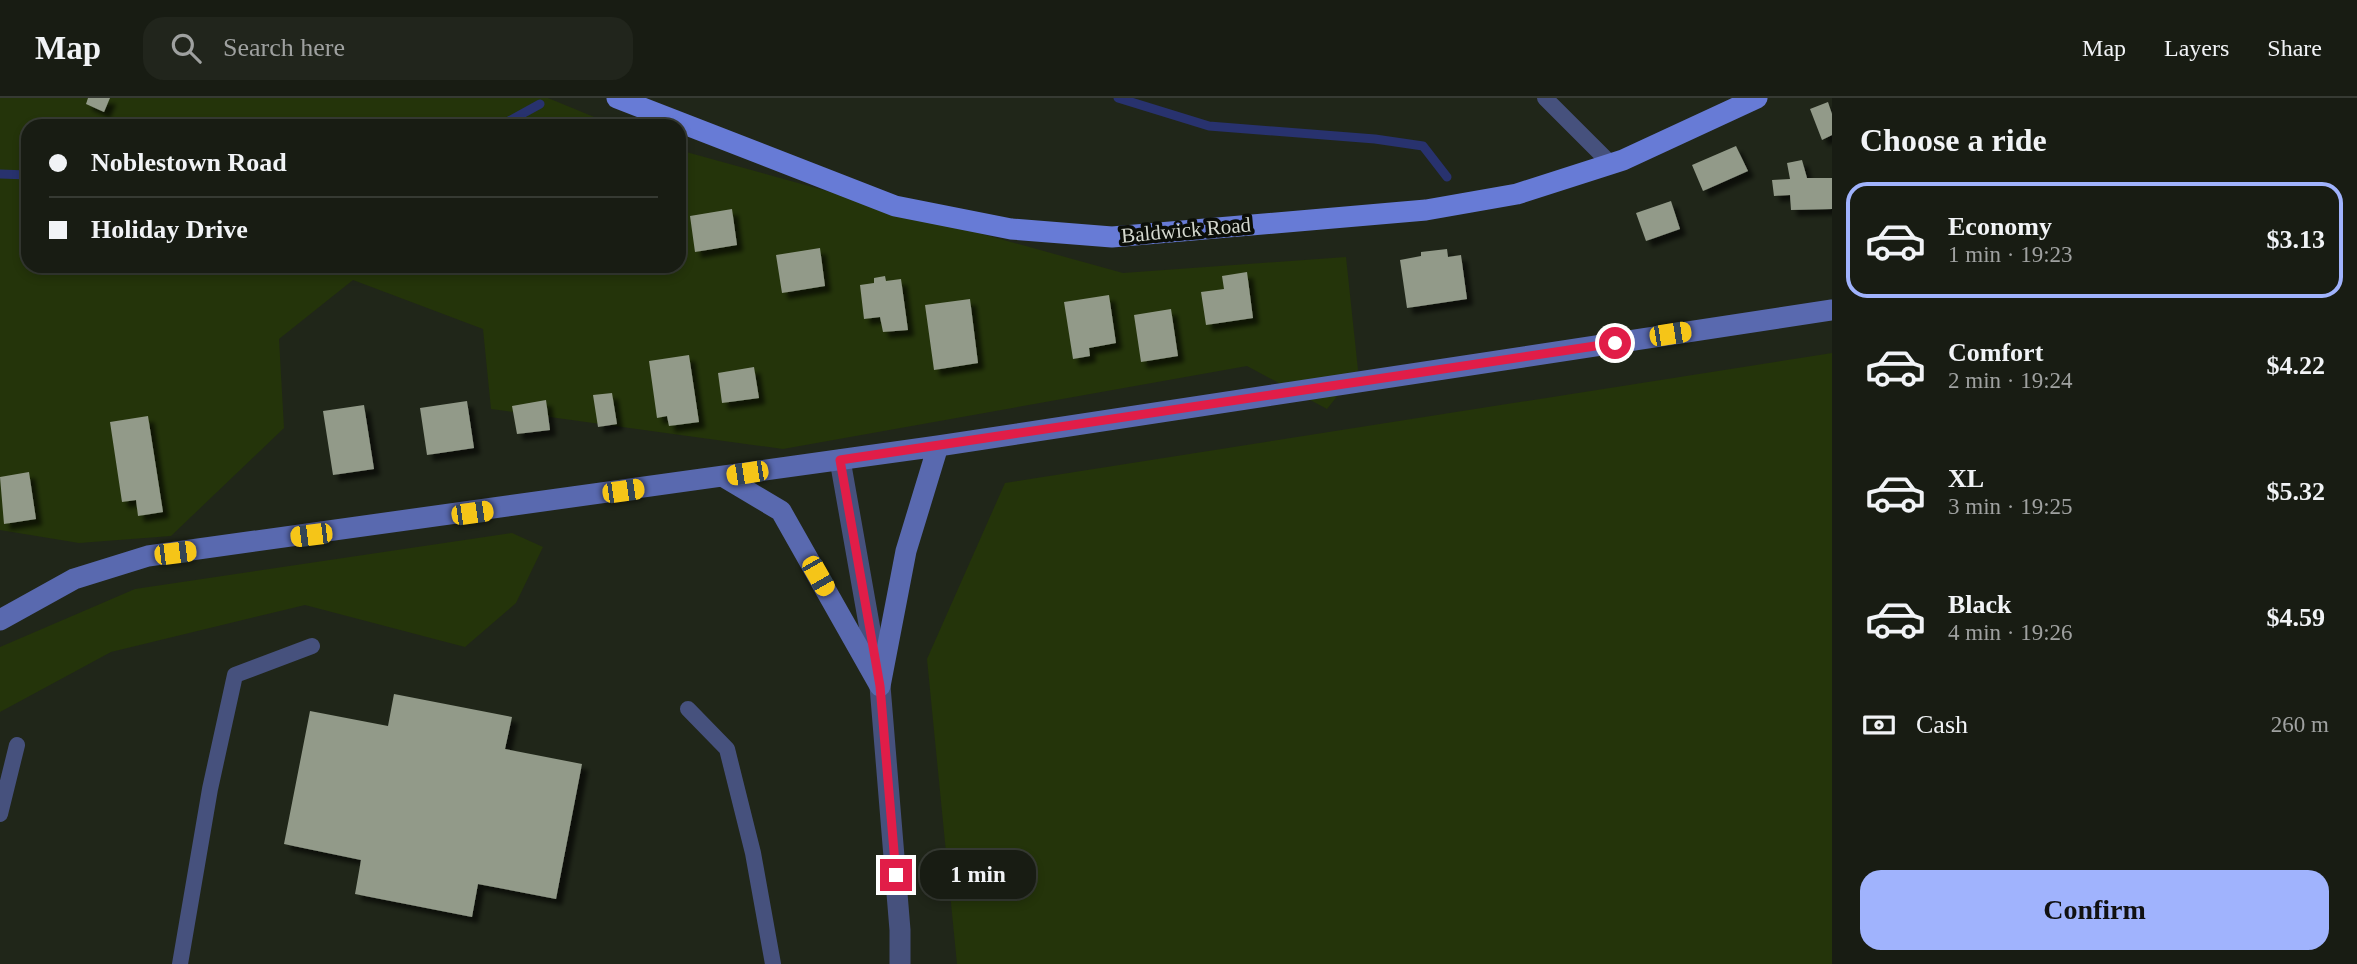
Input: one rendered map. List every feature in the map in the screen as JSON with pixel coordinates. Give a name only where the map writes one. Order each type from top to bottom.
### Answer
[{"type":"main road","name":"Baldwick Road","points":[[617,98],[671,119]]},
{"type":"main road","name":"Baldwick Road","points":[[686,125],[895,206],[1011,229],[1112,237],[1426,210],[1517,194],[1611,164],[1757,98]]},
{"type":"main road","points":[[0,620],[74,579],[148,556],[938,446],[1832,310]]},
{"type":"main road","points":[[880,686],[906,551],[938,446]]},
{"type":"main road","points":[[724,477],[781,511],[880,686]]},
{"type":"street","points":[[840,460],[880,686],[900,930],[900,964]]},
{"type":"lane","points":[[1545,98],[1611,164]]},
{"type":"lane","points":[[180,964],[210,789],[235,675],[312,646]]},
{"type":"lane","points":[[688,709],[727,749],[753,853],[773,964]]},
{"type":"lane","points":[[0,814],[16,745]]},
{"type":"green space","points":[[0,98],[548,98],[599,119],[21,119],[21,273],[686,273],[686,152],[1123,273],[1346,257],[1358,370],[1327,409],[1247,366],[783,449],[491,409],[483,329],[353,280],[279,339],[284,428],[171,536],[79,543],[0,530]]},
{"type":"green space","points":[[1832,353],[1832,964],[957,964],[927,659],[1005,483]]},
{"type":"green space","points":[[512,533],[543,547],[516,603],[465,647],[305,605],[111,652],[0,712],[0,647],[135,589]]},
{"type":"building","points":[[88,98],[110,98],[104,112],[86,104]]},
{"type":"building","points":[[1828,102],[1832,114],[1832,135],[1822,140],[1810,109]]},
{"type":"building","points":[[1736,146],[1748,171],[1703,191],[1692,165]]},
{"type":"building","points":[[1802,160],[1807,178],[1832,178],[1832,209],[1791,210],[1790,195],[1774,196],[1772,180],[1790,179],[1787,163]]},
{"type":"building","points":[[1671,201],[1680,229],[1646,241],[1636,213]]},
{"type":"building","points":[[732,209],[737,245],[695,252],[690,216]]},
{"type":"building","points":[[820,248],[825,286],[782,293],[776,255]]},
{"type":"building","points":[[1447,249],[1448,257],[1461,255],[1467,299],[1407,308],[1400,260],[1421,256],[1421,252]]},
{"type":"building","points":[[1247,272],[1253,318],[1206,325],[1201,292],[1224,289],[1222,276]]},
{"type":"building","points":[[885,276],[886,281],[901,279],[908,330],[883,332],[880,317],[864,319],[860,285],[874,283],[874,278]]},
{"type":"building","points":[[1109,295],[1116,343],[1089,348],[1090,356],[1073,359],[1064,302]]},
{"type":"building","points":[[970,299],[978,363],[934,370],[925,305]]},
{"type":"building","points":[[1171,309],[1178,356],[1141,362],[1134,315]]},
{"type":"building","points":[[689,355],[699,422],[669,426],[667,416],[657,418],[649,361]]},
{"type":"building","points":[[754,367],[759,398],[722,403],[718,373]]},
{"type":"building","points":[[612,393],[617,424],[598,427],[593,395]]},
{"type":"building","points":[[546,400],[550,430],[517,434],[512,406]]},
{"type":"building","points":[[467,401],[474,448],[427,455],[420,408]]},
{"type":"building","points":[[364,405],[374,469],[333,475],[323,411]]},
{"type":"building","points":[[148,416],[163,512],[138,516],[136,500],[122,502],[110,422]]},
{"type":"building","points":[[29,472],[36,519],[4,524],[0,477]]},
{"type":"building","points":[[394,694],[512,717],[505,749],[582,764],[556,899],[478,884],[472,917],[355,894],[361,860],[284,844],[310,711],[388,726]]},
{"type":"waterway","points":[[1118,98],[1209,126],[1375,139],[1423,146],[1447,177]]},
{"type":"waterway","points":[[513,119],[540,104]]},
{"type":"waterway","points":[[0,174],[21,175]]},
{"type":"route","points":[[896,875],[880,686],[840,460],[1615,343]]}]
